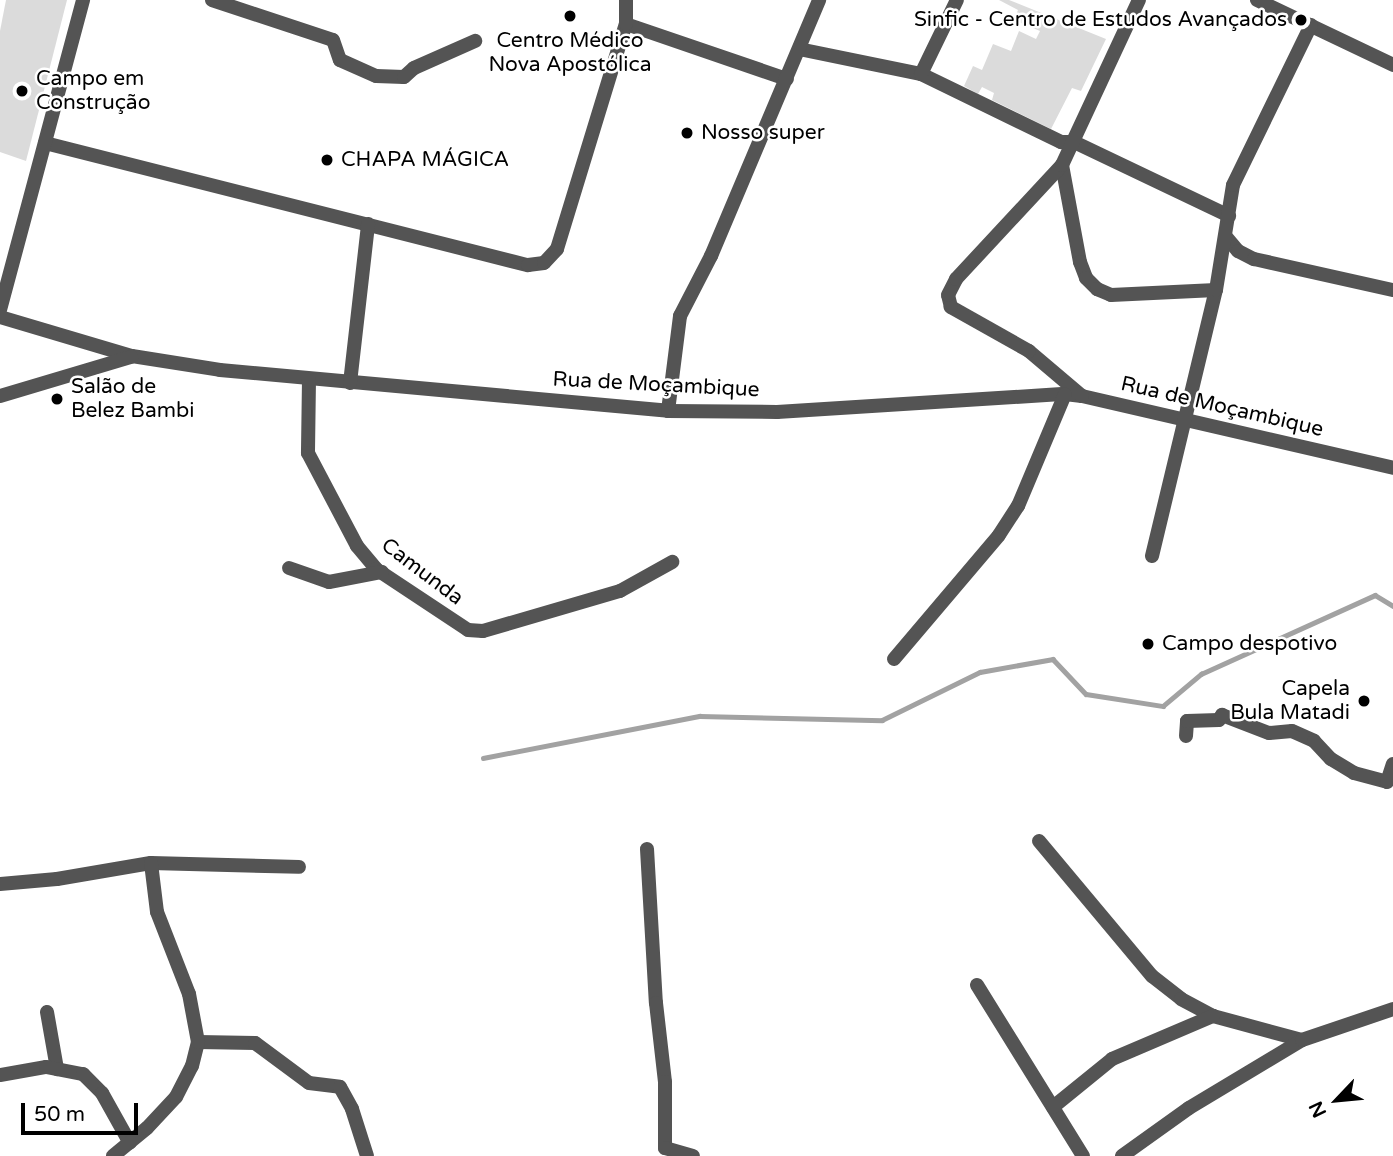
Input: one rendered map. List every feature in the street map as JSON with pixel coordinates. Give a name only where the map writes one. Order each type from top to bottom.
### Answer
[{"type":"street","points":[[0,310],[83,0]]},
{"type":"street","points":[[212,0],[333,40],[340,60],[376,76],[404,77],[414,68],[475,41]]},
{"type":"street","points":[[45,143],[528,265],[544,263],[557,249],[626,24],[626,0]]},
{"type":"street","points":[[668,411],[680,316],[711,256],[819,0]]},
{"type":"street","points":[[921,74],[957,0]]},
{"type":"street","points":[[1083,396],[1030,351],[951,307],[948,302],[956,279],[1062,164],[1139,0]]},
{"type":"street","points":[[1256,0],[1393,65]]},
{"type":"street","points":[[626,24],[787,79]]},
{"type":"street","points":[[1152,556],[1216,290],[1227,237],[1233,185],[1311,25]]},
{"type":"street","points":[[799,49],[921,74],[1061,142],[1074,142],[1229,216]]},
{"type":"street","points":[[1062,164],[1080,262],[1086,278],[1097,289],[1111,295],[1216,290]]},
{"type":"street","points":[[350,383],[368,224]]},
{"type":"street","points":[[1227,237],[1238,251],[1254,259],[1393,290]]},
{"type":"street","name":"Rua de Moçambique","points":[[0,317],[132,356],[309,379],[668,411],[777,412],[1065,394],[1185,418],[1393,468]]},
{"type":"street","points":[[0,396],[132,356]]},
{"type":"street","name":"Camunda","points":[[309,379],[308,453],[357,546],[382,572],[468,630],[483,631],[620,591],[672,562]]},
{"type":"street","points":[[894,659],[999,535],[1018,506],[1065,394]]},
{"type":"street","points":[[289,568],[330,582],[382,572]]},
{"type":"street","points":[[1186,736],[1187,721],[1219,720],[1222,715],[1269,733],[1292,731],[1314,741],[1331,758],[1354,773],[1387,782],[1393,764]]},
{"type":"street","points":[[1039,841],[1152,976],[1181,999],[1213,1016],[1302,1040]]},
{"type":"street","points":[[648,849],[656,1003],[665,1082],[661,1152],[693,1156]]},
{"type":"street","points":[[113,1156],[130,1143],[176,1097],[192,1066],[198,1042],[189,994],[157,912],[151,863]]},
{"type":"street","points":[[0,884],[57,879],[151,863],[299,867]]},
{"type":"street","points":[[977,985],[1083,1156]]},
{"type":"street","points":[[1122,1156],[1189,1108],[1302,1040],[1393,1009]]},
{"type":"street","points":[[47,1012],[57,1069]]},
{"type":"street","points":[[1053,1107],[1112,1059],[1213,1016]]},
{"type":"street","points":[[198,1042],[255,1043],[309,1083],[340,1087],[352,1109],[368,1156]]},
{"type":"street","points":[[0,1075],[46,1067],[83,1073],[102,1093],[130,1143]]},
{"type":"shaded area","name":"Campo em Construção","points":[[6,0],[67,0],[26,161],[0,152],[0,31]]},
{"type":"shaded area","points":[[999,0],[1009,0],[1106,39],[1081,91],[1072,88],[1051,129],[992,100],[994,93],[982,87],[978,94],[964,86],[973,66],[982,70],[993,44],[1011,51],[1019,31],[1036,39],[1040,31],[1014,20],[1018,10]]},
{"type":"waterway","points":[[483,758],[700,716],[882,720],[980,672],[1053,659],[1086,694],[1163,706],[1201,674],[1375,595],[1393,606]]},
{"type":"place","name":"Centro Médico Nova Apostólica","points":[[570,16]]},
{"type":"place","name":"Sinfic - Centro de Estudos Avançados","points":[[1301,20]]},
{"type":"place","name":"Campo em Construção","points":[[22,91]]},
{"type":"place","name":"Nosso super","points":[[687,133]]},
{"type":"place","name":"CHAPA MÁGICA","points":[[327,160]]},
{"type":"place","name":"Salão de Belez Bambi","points":[[57,399]]},
{"type":"place","name":"Campo despotivo","points":[[1148,644]]},
{"type":"place","name":"Capela Bula Matadi","points":[[1364,701]]}]
